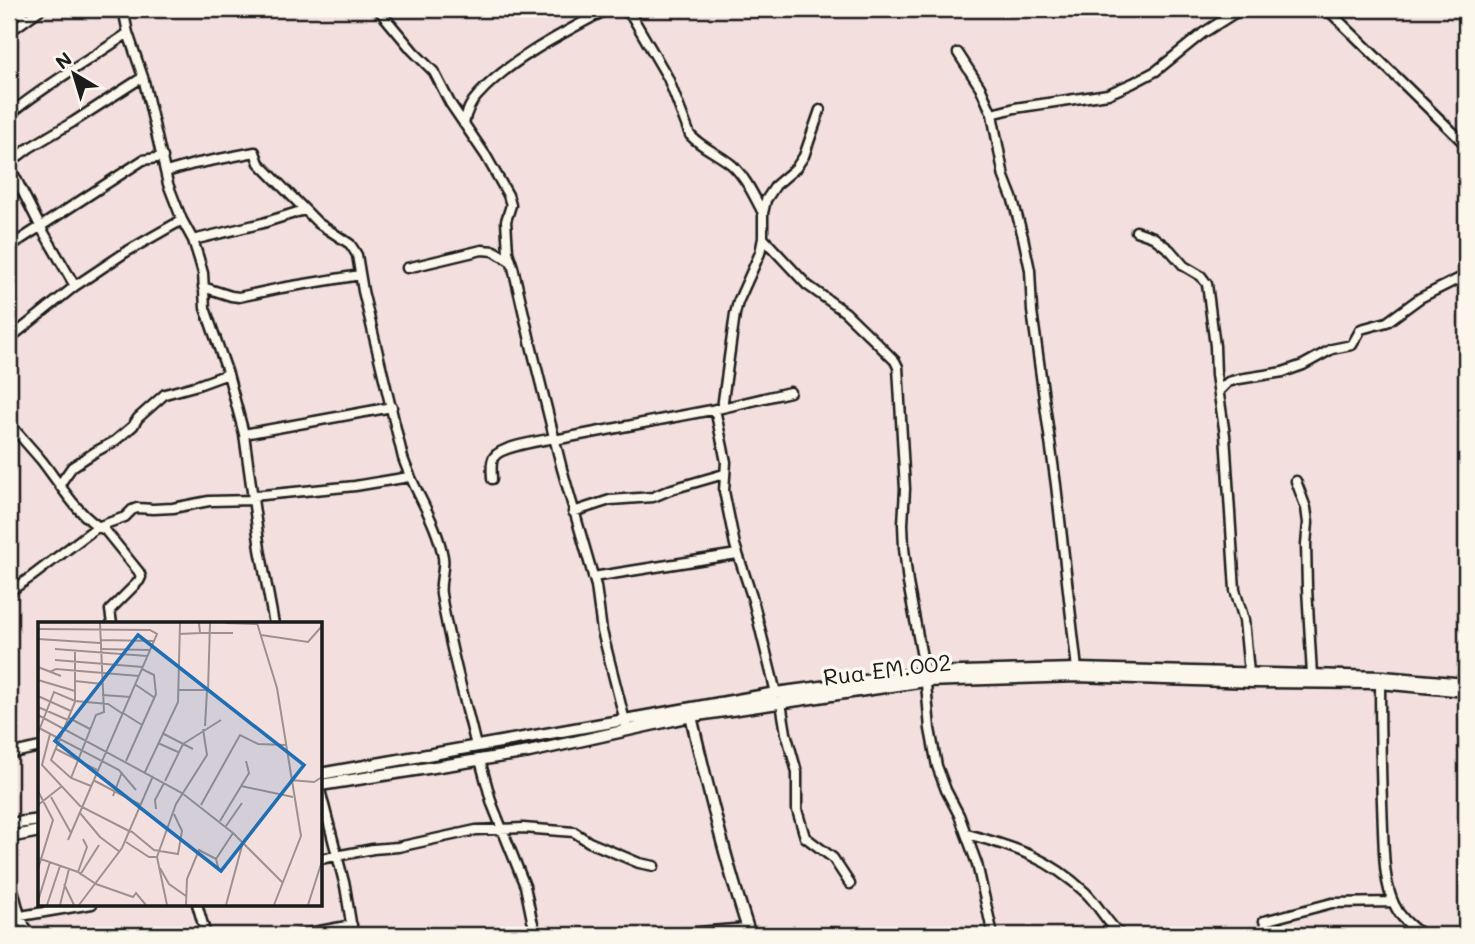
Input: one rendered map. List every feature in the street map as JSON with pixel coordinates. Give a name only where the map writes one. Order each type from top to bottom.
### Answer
[{"type":"street","points":[[18,9],[26,19]]},
{"type":"street","points":[[9,32],[41,9]]},
{"type":"street","points":[[123,9],[143,77],[168,184],[193,240],[201,266],[205,308],[228,374],[244,434],[262,563],[274,622]]},
{"type":"street","points":[[378,9],[434,72],[450,103],[486,156],[508,195],[508,251],[573,512],[593,577],[604,641],[626,725]]},
{"type":"street","points":[[464,124],[466,114],[477,96],[495,79],[559,36],[606,10],[613,9]]},
{"type":"street","points":[[623,9],[633,18],[668,78],[690,135],[740,173],[763,213]]},
{"type":"street","points":[[992,114],[1108,94],[1156,71],[1203,33],[1241,9]]},
{"type":"street","points":[[1327,9],[1466,143]]},
{"type":"street","points":[[9,115],[128,33]]},
{"type":"street","points":[[958,53],[980,87],[992,114],[1004,177],[1023,237],[1030,270],[1032,311],[1077,668]]},
{"type":"street","points":[[75,286],[40,226],[9,164],[29,148],[143,77]]},
{"type":"street","points":[[820,110],[804,156],[796,168],[776,185],[766,200],[760,253],[735,314],[728,368],[718,409],[726,462],[724,491],[737,554],[753,600],[797,772],[797,810],[805,837],[833,858],[850,884]]},
{"type":"street","points":[[166,172],[255,152],[259,163],[304,209],[318,223],[350,244],[357,255],[397,436],[409,477],[420,496],[443,559],[440,591],[476,746]]},
{"type":"street","points":[[9,247],[143,160],[163,157]]},
{"type":"street","points":[[193,240],[263,223],[304,209]]},
{"type":"street","points":[[9,339],[75,286],[126,252],[182,220]]},
{"type":"street","points":[[1136,231],[1153,237],[1207,284],[1225,435],[1235,590],[1244,620],[1249,673]]},
{"type":"street","points":[[763,238],[807,285],[845,313],[898,367],[905,489],[904,548],[925,677],[930,729],[937,765],[967,834],[993,935]]},
{"type":"street","points":[[407,268],[482,250],[494,251],[512,262]]},
{"type":"street","points":[[203,287],[239,297],[360,275]]},
{"type":"street","points":[[1219,391],[1228,382],[1283,372],[1303,365],[1332,349],[1352,345],[1361,329],[1387,322],[1420,298],[1466,275]]},
{"type":"street","points":[[60,484],[72,467],[115,441],[165,394],[228,374]]},
{"type":"street","points":[[492,480],[493,457],[500,451],[790,393]]},
{"type":"street","points":[[244,434],[392,408]]},
{"type":"street","points":[[9,425],[82,513],[114,539],[139,572],[139,581],[110,610],[112,622]]},
{"type":"street","points":[[573,512],[610,500],[653,498],[672,489],[724,474]]},
{"type":"street","points":[[9,592],[97,527],[125,517],[137,508],[173,508],[209,501],[355,486],[409,477]]},
{"type":"street","points":[[1296,481],[1306,508],[1308,523],[1307,588],[1312,675]]},
{"type":"street","points":[[593,577],[737,554]]},
{"type":"street","name":"Rua EM.002","points":[[322,788],[530,752],[626,725],[779,698],[925,677],[1077,668],[1383,677],[1466,684]]},
{"type":"street","name":"Rua EM.002","points":[[925,677],[1077,676],[1380,683],[1466,691]]},
{"type":"street","points":[[1380,683],[1380,768],[1388,886],[1392,902],[1400,916],[1423,935]]},
{"type":"street","name":"Rua EM.002","points":[[322,774],[476,746],[691,716],[779,698]]},
{"type":"street","points":[[661,935],[749,932],[713,812],[691,716]]},
{"type":"street","points":[[9,754],[38,747]]},
{"type":"street","points":[[480,760],[492,804],[525,886],[537,935]]},
{"type":"street","points":[[322,796],[345,886],[353,935]]},
{"type":"street","points":[[9,824],[38,820]]},
{"type":"street","points":[[322,859],[476,830],[523,828],[574,832],[589,842],[639,863],[654,866]]},
{"type":"street","points":[[9,836],[38,831]]},
{"type":"street","points":[[967,834],[1026,852],[1054,867],[1087,894],[1121,935]]},
{"type":"street","points":[[9,874],[20,916],[29,935]]},
{"type":"street","points":[[1270,935],[1264,921],[1304,909],[1332,903],[1392,902]]},
{"type":"street","points":[[9,918],[80,906]]},
{"type":"street","points":[[198,906],[206,935]]},
{"type":"street","points":[[298,935],[352,925]]}]
